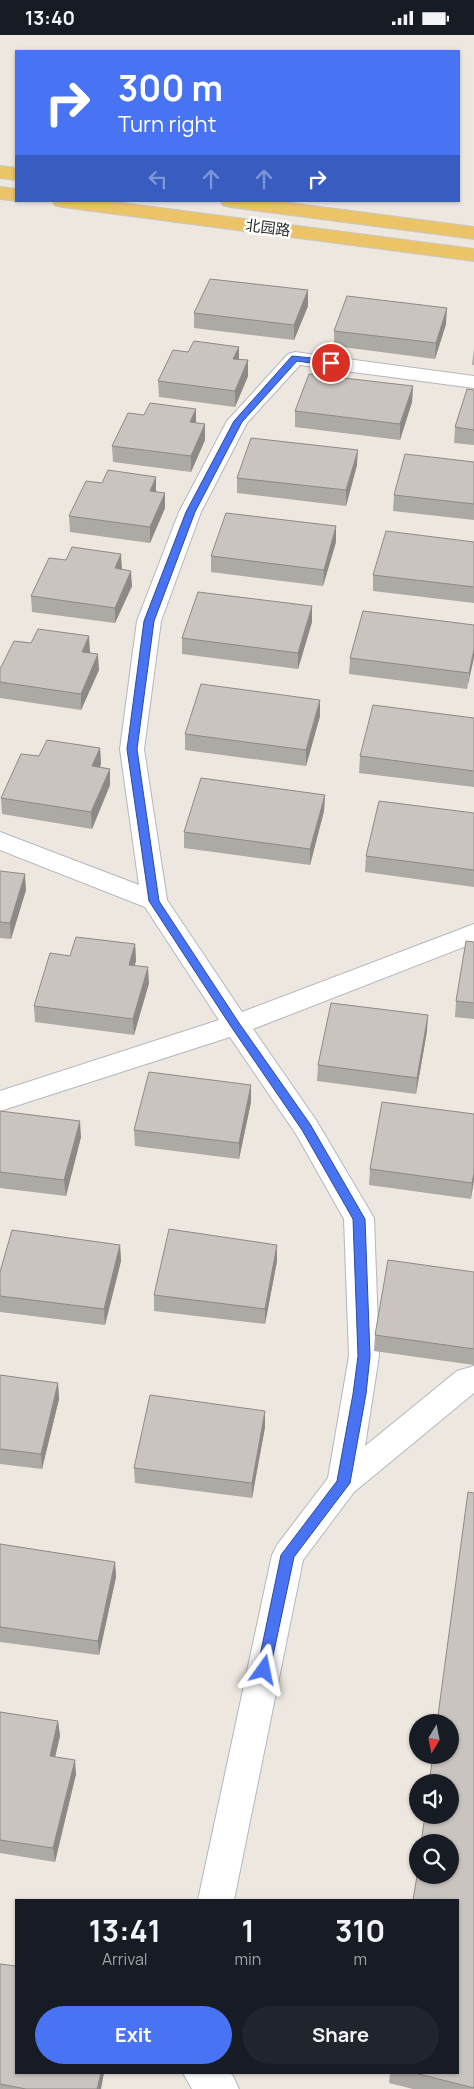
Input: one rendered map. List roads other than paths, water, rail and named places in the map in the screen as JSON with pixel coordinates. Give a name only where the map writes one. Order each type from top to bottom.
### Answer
[{"type":"main road","points":[[0,172],[15,174]]},
{"type":"main road","points":[[0,193],[15,195]]},
{"type":"main road","name":"北园路","points":[[70,202],[474,255]]},
{"type":"main road","name":"北园路","points":[[238,202],[474,233]]},
{"type":"street","points":[[343,1483],[364,1356],[359,1219],[306,1127],[154,901],[132,749],[149,621],[190,512],[238,421],[295,358],[474,382]]},
{"type":"street","points":[[0,840],[154,901]]},
{"type":"street","points":[[0,1101],[236,1025],[474,933]]},
{"type":"street","points":[[216,1899],[288,1555],[343,1483],[474,1378]]},
{"type":"street","points":[[203,2074],[220,2089]]}]
